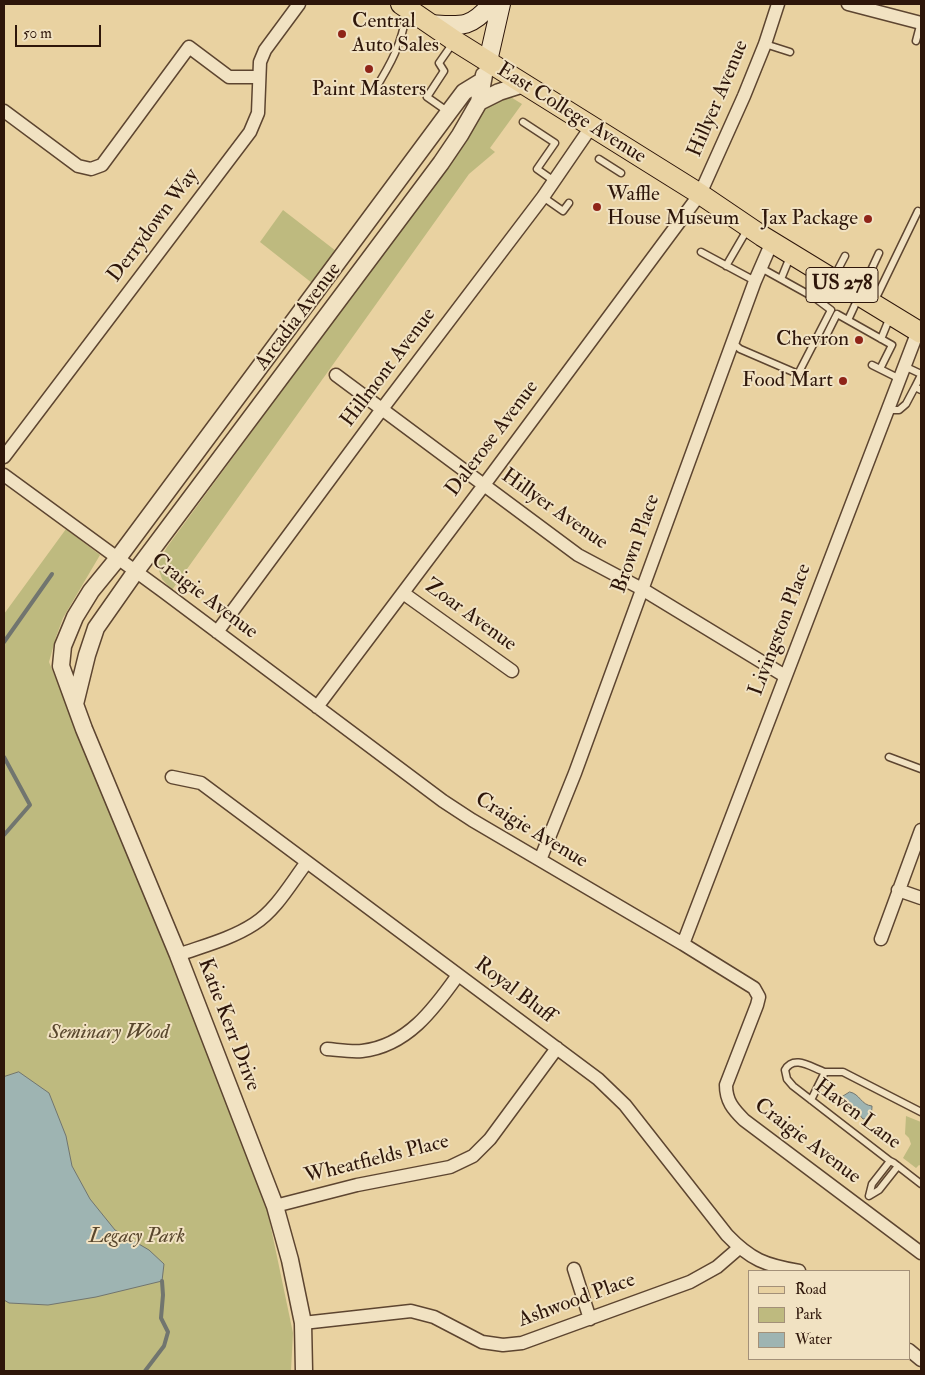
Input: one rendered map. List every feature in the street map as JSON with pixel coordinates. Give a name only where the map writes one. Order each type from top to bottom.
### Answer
[{"type":"main road","points":[[430,24],[458,25],[472,22],[483,14],[491,4]]},
{"type":"main road","points":[[488,61],[501,4]]},
{"type":"main road","name":"East College Avenue","points":[[406,5],[455,41],[700,194],[749,228],[919,332]]},
{"type":"street","name":"Derrydown Way","points":[[4,457],[250,132],[258,113],[260,62],[265,50],[299,4]]},
{"type":"street","name":"Hillyer Avenue","points":[[700,194],[744,96],[765,44],[778,4]]},
{"type":"street","points":[[848,4],[921,22]]},
{"type":"street","points":[[4,111],[78,166],[91,169],[102,165],[189,47],[229,77],[258,77]]},
{"type":"street","name":"Arcadia Avenue","points":[[136,571],[441,163],[479,102],[482,81],[488,61]]},
{"type":"street","name":"Arcadia Avenue","points":[[118,558],[448,112],[464,92],[482,81]]},
{"type":"street","points":[[479,102],[499,92],[524,84]]},
{"type":"street","name":"Hillmont Avenue","points":[[217,632],[382,409],[543,197],[592,127]]},
{"type":"street","name":"Dalerose Avenue","points":[[317,707],[404,593],[700,194]]},
{"type":"street","name":"Brown Place","points":[[540,860],[575,773],[755,281],[772,242]]},
{"type":"street","name":"Livingston Place","points":[[683,944],[887,410],[919,332]]},
{"type":"street","name":"Hillyer Avenue","points":[[336,375],[578,555],[642,589],[785,676]]},
{"type":"street","name":"Craigie Avenue","points":[[4,475],[136,571],[442,801],[754,988],[759,997],[726,1085],[726,1096],[732,1109],[921,1253]]},
{"type":"street","name":"Katie Kerr Drive","points":[[118,558],[91,591],[79,610],[63,646],[61,666],[84,729],[178,955],[275,1206],[304,1322],[304,1371]]},
{"type":"street","points":[[76,704],[87,655],[96,628],[136,571]]},
{"type":"street","name":"Zoar Avenue","points":[[404,593],[512,671]]},
{"type":"street","name":"Royal Bluff","points":[[172,777],[201,783],[598,1078],[624,1105],[739,1248],[753,1258],[773,1266],[794,1270]]},
{"type":"street","points":[[881,939],[921,830]]},
{"type":"street","points":[[178,955],[225,939],[255,924],[272,909],[307,862]]},
{"type":"street","points":[[898,890],[921,898]]},
{"type":"street","points":[[328,1049],[362,1051],[390,1043],[416,1027],[436,1006],[458,975]]},
{"type":"street","name":"Wheatfields Place","points":[[275,1206],[357,1185],[450,1167],[473,1156],[490,1139],[557,1048]]},
{"type":"street","name":"Ashwood Place","points":[[304,1322],[411,1311],[434,1317],[482,1342],[503,1345],[522,1343],[690,1282],[717,1267],[739,1248]]},
{"type":"street","points":[[574,1269],[590,1319]]},
{"type":"street","points":[[910,1351],[921,1360]]},
{"type":"lane","points":[[374,91],[402,38],[406,5]]},
{"type":"lane","points":[[916,41],[921,22]]},
{"type":"lane","points":[[448,112],[427,97],[444,71],[439,63],[455,41]]},
{"type":"lane","points":[[765,44],[790,52]]},
{"type":"lane","points":[[523,122],[555,144],[537,169],[554,181]]},
{"type":"lane","points":[[599,159],[621,173]]},
{"type":"lane","points":[[543,197],[563,212],[569,203]]},
{"type":"lane","points":[[848,320],[866,300],[918,211]]},
{"type":"lane","points":[[726,266],[749,228]]},
{"type":"lane","points":[[701,252],[755,281]]},
{"type":"lane","points":[[866,300],[879,253]]},
{"type":"lane","points":[[781,279],[791,254]]},
{"type":"lane","points":[[815,298],[845,256]]},
{"type":"lane","points":[[733,344],[740,349],[798,374],[831,310],[815,298],[761,268]]},
{"type":"lane","points":[[824,340],[838,314],[892,345],[880,370]]},
{"type":"lane","points":[[881,339],[891,314]]},
{"type":"lane","points":[[872,365],[900,378]]},
{"type":"lane","points":[[887,410],[899,410],[918,389],[921,375],[904,366]]},
{"type":"lane","points":[[889,757],[921,769]]},
{"type":"lane","name":"Haven Lane","points":[[825,1072],[801,1062],[789,1064],[785,1070],[787,1079],[792,1086],[921,1184]]},
{"type":"lane","points":[[811,1100],[825,1072],[843,1072],[921,1112]]},
{"type":"lane","points":[[869,1196],[872,1184],[890,1160]]},
{"type":"lane","points":[[860,1208],[869,1196],[879,1190],[898,1166]]},
{"type":"green space","points":[[509,96],[522,104],[490,148],[495,152],[469,174],[172,590],[162,579],[157,565],[167,547],[450,162],[488,103]]},
{"type":"green space","points":[[283,210],[336,251],[312,283],[260,242]]},
{"type":"green space","name":"Seminary Wood","points":[[66,529],[100,555],[63,618],[49,662],[262,1185],[293,1333],[291,1371],[4,1371],[4,614]]},
{"type":"green space","points":[[906,1116],[921,1122],[921,1166],[919,1165],[916,1168],[903,1158],[911,1144],[905,1134]]},
{"type":"water","points":[[19,1072],[49,1093],[66,1136],[72,1166],[90,1199],[115,1230],[149,1250],[164,1264],[162,1281],[96,1297],[48,1305],[9,1303],[4,1300],[4,1077]]},
{"type":"water","points":[[850,1092],[865,1104],[872,1106],[869,1117],[863,1119],[842,1105],[842,1097]]},
{"type":"waterway","points":[[4,642],[52,574]]},
{"type":"waterway","points":[[4,757],[30,805],[4,835]]},
{"type":"waterway","points":[[145,1371],[164,1346],[168,1332],[161,1318],[162,1281]]},
{"type":"place","name":"Central Auto Sales","points":[[342,34]]},
{"type":"place","name":"Paint Masters","points":[[369,69]]},
{"type":"place","name":"Waffle House Museum","points":[[597,207]]},
{"type":"place","name":"Jax Package","points":[[868,219]]},
{"type":"place","name":"Chevron","points":[[859,340]]},
{"type":"place","name":"Food Mart","points":[[843,381]]},
{"type":"park label","name":"Legacy Park","points":[[137,1237]]}]
